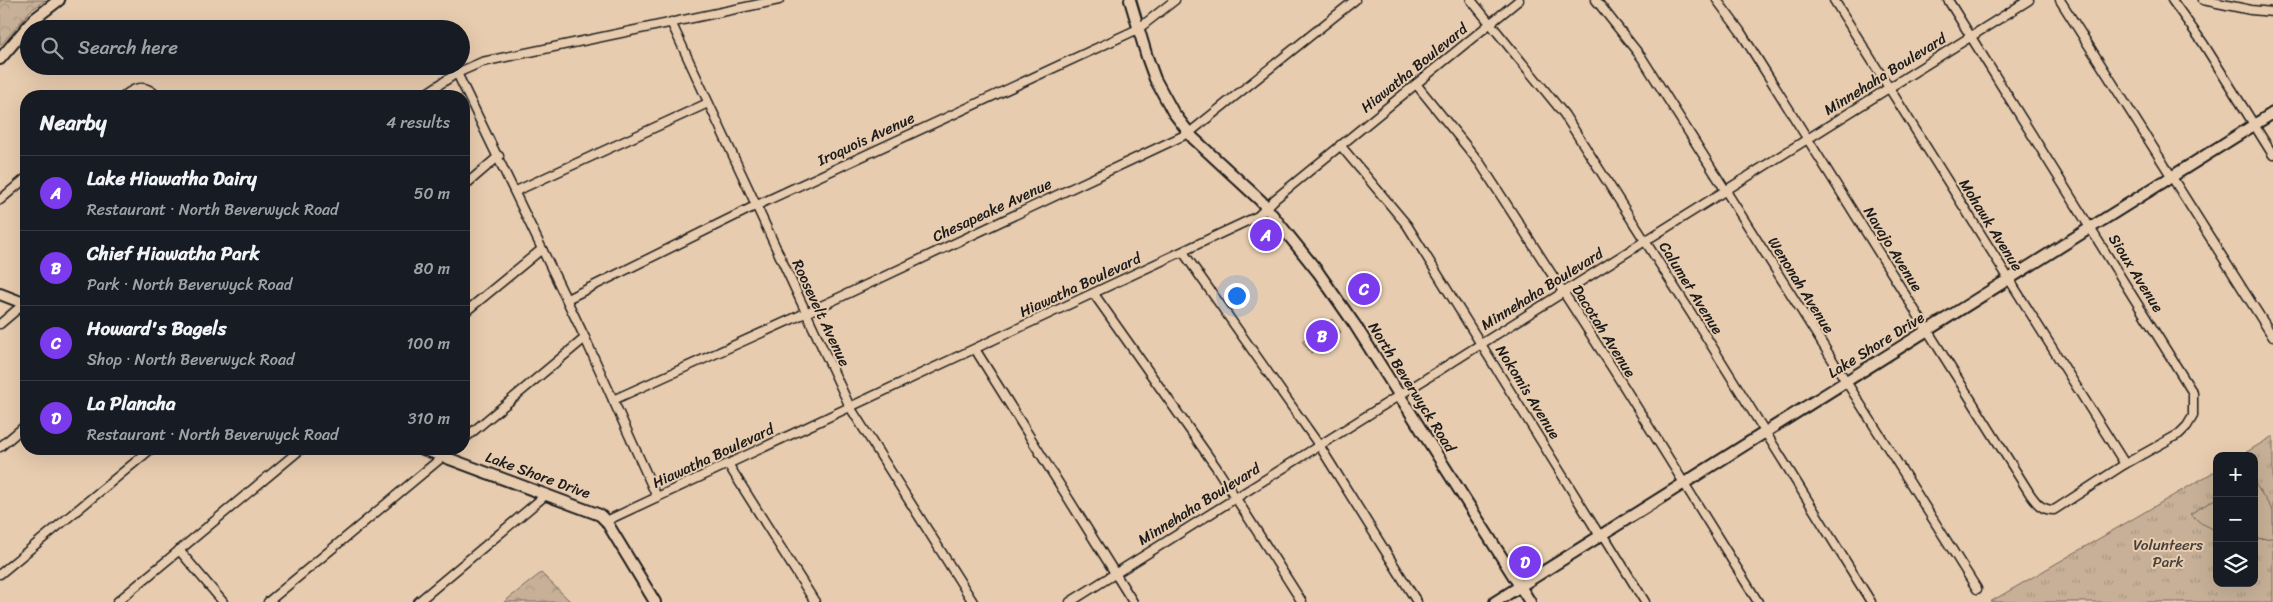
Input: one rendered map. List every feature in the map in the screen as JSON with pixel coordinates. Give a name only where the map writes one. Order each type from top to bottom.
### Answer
[{"type":"street","points":[[34,20],[59,0]]},
{"type":"street","points":[[470,67],[482,62],[780,0]]},
{"type":"street","name":"North Beverwyck Road","points":[[1130,0],[1155,79],[1173,112],[1190,133],[1266,207],[1318,272],[1355,325],[1530,602]]},
{"type":"street","name":"Iroquois Avenue","points":[[567,300],[755,206],[1138,29],[1175,0]]},
{"type":"street","name":"Chesapeake Avenue","points":[[613,400],[806,313],[1190,133],[1355,0]]},
{"type":"street","name":"Calumet Avenue","points":[[1471,0],[1564,114],[1871,602]]},
{"type":"street","name":"Hiawatha Boulevard","points":[[606,521],[1258,216],[1266,207],[1340,145],[1519,0]]},
{"type":"street","name":"Wenonah Avenue","points":[[1596,0],[1642,58],[1977,589]]},
{"type":"street","name":"Navajo Avenue","points":[[1717,0],[1740,31],[1808,138],[2030,494],[2038,505],[2048,510]]},
{"type":"street","name":"Mohawk Avenue","points":[[1834,0],[2125,464]]},
{"type":"street","name":"Sioux Avenue","points":[[1948,0],[2192,388],[2194,399],[2193,416],[2184,431],[2125,464],[2060,508],[2048,510]]},
{"type":"street","name":"Minnehaha Boulevard","points":[[1070,602],[1725,189],[2029,0]]},
{"type":"street","points":[[2060,0],[2273,337]]},
{"type":"street","points":[[2172,0],[2273,155]]},
{"type":"street","points":[[2203,0],[2251,10],[2273,12]]},
{"type":"street","name":"Roosevelt Avenue","points":[[671,22],[850,407],[973,602]]},
{"type":"street","points":[[0,59],[20,36]]},
{"type":"street","points":[[431,90],[454,75]]},
{"type":"street","points":[[458,75],[466,90]]},
{"type":"street","name":"Dacotah Avenue","points":[[1416,84],[1480,163],[1758,602]]},
{"type":"street","points":[[132,90],[142,87],[150,90]]},
{"type":"street","points":[[470,99],[516,191],[657,497]]},
{"type":"street","points":[[516,191],[708,102]]},
{"type":"street","name":"Lake Shore Drive","points":[[1495,602],[2273,113]]},
{"type":"street","name":"Nokomis Avenue","points":[[1340,145],[1408,225],[1601,535],[1645,602]]},
{"type":"street","points":[[470,181],[499,156]]},
{"type":"street","points":[[0,200],[20,183]]},
{"type":"street","points":[[470,308],[542,249]]},
{"type":"street","points":[[1183,252],[1319,445],[1417,602]]},
{"type":"street","points":[[0,294],[20,301]]},
{"type":"street","points":[[1094,294],[1236,497],[1302,602]]},
{"type":"street","points":[[0,324],[20,308]]},
{"type":"street","points":[[470,434],[585,338]]},
{"type":"street","points":[[975,349],[1133,602]]},
{"type":"street","points":[[0,447],[20,430]]},
{"type":"street","points":[[0,574],[144,455]]},
{"type":"street","points":[[117,602],[294,455]]},
{"type":"street","points":[[268,602],[443,456]]},
{"type":"street","name":"Lake Shore Drive","points":[[443,456],[593,511],[606,521],[656,602]]},
{"type":"street","points":[[728,464],[815,602]]},
{"type":"street","points":[[418,602],[547,494]]},
{"type":"street","points":[[179,550],[223,602]]},
{"type":"green space","points":[[0,0],[46,0],[20,20],[20,23],[0,46]]},
{"type":"green space","points":[[1332,319],[1341,332],[1311,353],[1302,341]]},
{"type":"green space","name":"Volunteers Park","points":[[2273,436],[2273,602],[1990,602],[2213,472],[2213,587],[2258,587],[2258,452],[2247,452]]},
{"type":"green space","points":[[2258,488],[2273,511],[2273,538],[2258,539]]},
{"type":"green space","points":[[2213,500],[2213,529],[2201,523],[2190,514]]},
{"type":"green space","points":[[541,573],[571,602],[504,602]]},
{"type":"place","name":"Lake Hiawatha Dairy","points":[[1266,235]]},
{"type":"place","name":"Howard's Bagels","points":[[1364,289]]},
{"type":"place","name":"Chief Hiawatha Park","points":[[1322,336]]},
{"type":"place","name":"La Plancha","points":[[1525,562]]}]
